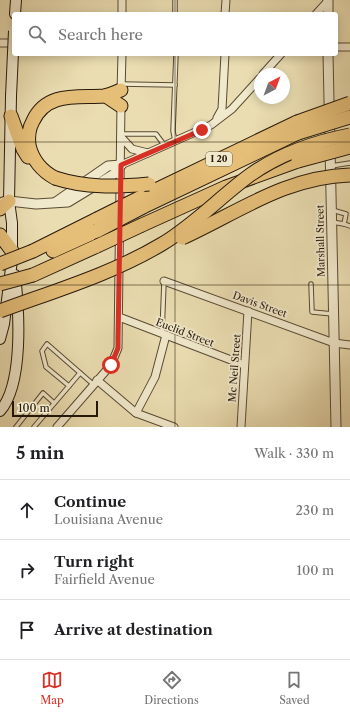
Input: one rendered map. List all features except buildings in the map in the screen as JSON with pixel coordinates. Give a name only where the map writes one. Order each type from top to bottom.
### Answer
[{"type":"highway","points":[[52,176],[36,161],[29,143],[30,128],[38,113],[48,103],[61,98],[106,96],[121,87]]},
{"type":"highway","points":[[106,96],[121,106]]},
{"type":"highway","name":"I 20","points":[[33,255],[142,202],[220,158],[297,128],[350,104]]},
{"type":"highway","points":[[11,116],[14,128],[28,156],[52,176],[91,186],[113,187],[149,184],[220,158]]},
{"type":"highway","points":[[142,202],[297,128],[350,117]]},
{"type":"highway","points":[[160,246],[194,222],[228,193],[266,165],[309,145],[350,134]]},
{"type":"highway","points":[[0,284],[33,275],[226,187],[298,161],[350,147]]},
{"type":"highway","points":[[0,311],[114,269],[160,246],[191,234],[298,182],[316,178],[350,175]]},
{"type":"highway","points":[[0,236],[8,258],[33,255]]},
{"type":"highway","points":[[0,271],[33,255]]},
{"type":"highway","points":[[0,289],[15,280]]},
{"type":"main road","points":[[15,12],[16,0]]},
{"type":"main road","points":[[0,339],[4,324],[8,258],[12,223],[3,204],[11,116],[13,56]]},
{"type":"main road","points":[[0,411],[12,393],[15,377],[18,338],[8,258]]},
{"type":"street","points":[[122,0],[122,12]]},
{"type":"street","points":[[225,12],[226,0]]},
{"type":"street","points":[[318,12],[328,0]]},
{"type":"street","points":[[328,0],[328,12]]},
{"type":"street","points":[[0,43],[12,43]]},
{"type":"street","points":[[338,47],[350,47]]},
{"type":"street","points":[[57,427],[96,383],[115,357],[118,344],[122,56]]},
{"type":"street","points":[[211,125],[222,109],[225,56]]},
{"type":"street","points":[[268,68],[279,56]]},
{"type":"street","name":"Marshall Street","points":[[328,56],[336,427]]},
{"type":"street","points":[[3,204],[36,204],[56,202],[108,166],[121,165],[211,125],[232,110],[254,85]]},
{"type":"street","points":[[121,136],[132,149],[148,153]]},
{"type":"street","name":"Davis Street","points":[[164,280],[334,343],[350,345]]},
{"type":"street","name":"Mc Neil Street","points":[[241,427],[248,311]]},
{"type":"street","name":"Euclid Street","points":[[119,317],[244,365]]},
{"type":"street","points":[[136,413],[156,378],[164,334]]},
{"type":"street","points":[[96,383],[136,413],[174,427]]},
{"type":"lane","points":[[175,12],[176,0]]},
{"type":"lane","points":[[175,141],[173,131],[176,56]]},
{"type":"lane","points":[[121,87],[175,85]]},
{"type":"lane","points":[[121,136],[156,134],[165,146]]},
{"type":"lane","points":[[330,166],[350,164]]},
{"type":"lane","points":[[331,209],[346,214],[344,224]]},
{"type":"lane","points":[[331,222],[350,226]]},
{"type":"lane","points":[[164,280],[164,334]]},
{"type":"lane","points":[[311,284],[312,312],[333,314]]},
{"type":"lane","points":[[69,386],[46,367],[42,351],[47,344],[80,373],[96,383]]},
{"type":"lane","points":[[34,427],[80,373]]},
{"type":"lane","points":[[16,427],[43,393],[54,403]]},
{"type":"route","points":[[111,365],[118,348],[121,165],[202,130]]}]
